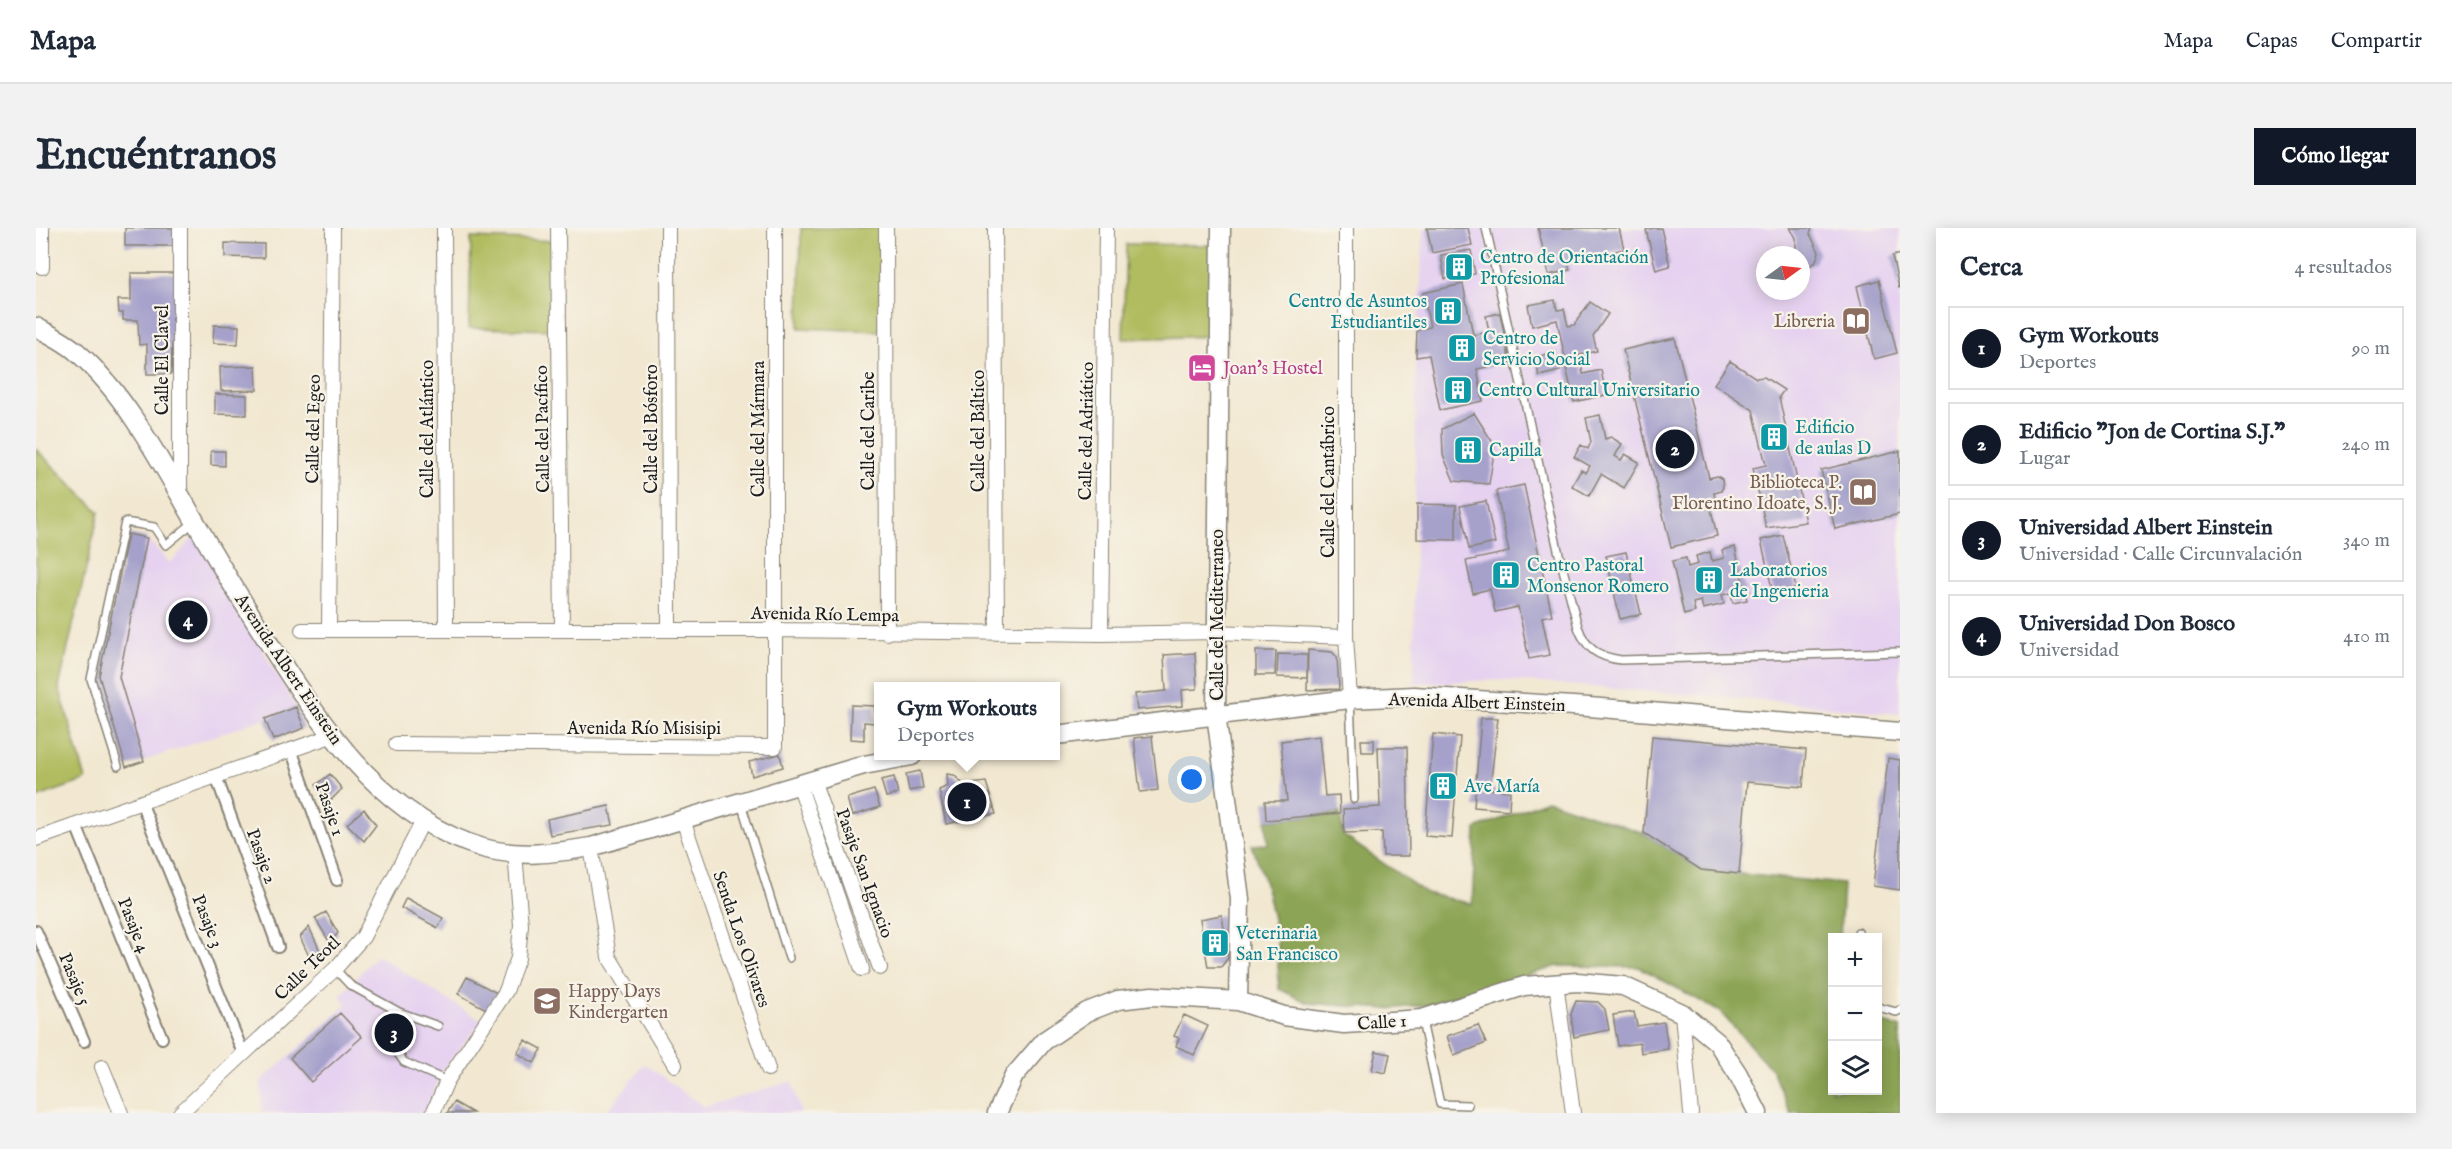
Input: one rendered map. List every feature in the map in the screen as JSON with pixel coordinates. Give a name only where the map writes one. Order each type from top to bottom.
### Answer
[{"type":"street","points":[[42,228],[42,267]]},
{"type":"street","name":"Calle El Clavel","points":[[180,228],[180,491]]},
{"type":"street","name":"Calle del Egeo","points":[[329,630],[333,228]]},
{"type":"street","name":"Calle del Atlántico","points":[[444,228],[446,630]]},
{"type":"street","name":"Calle del Pacífico","points":[[558,228],[562,630]]},
{"type":"street","name":"Calle del Bósforo","points":[[668,228],[669,630]]},
{"type":"street","name":"Calle del Mármara","points":[[775,228],[776,630]]},
{"type":"street","name":"Calle del Caribe","points":[[886,228],[887,633]]},
{"type":"street","name":"Calle del Báltico","points":[[995,228],[997,633]]},
{"type":"street","name":"Calle del Adriático","points":[[1101,634],[1106,228]]},
{"type":"street","name":"Calle del Mediterraneo","points":[[1221,228],[1216,714],[1240,900],[1241,950],[1238,1001]]},
{"type":"street","name":"Calle del Cantábrico","points":[[1346,228],[1346,637],[1350,699]]},
{"type":"street","name":"Avenida Albert Einstein","points":[[36,327],[77,352],[117,395],[180,491],[195,522],[257,625],[331,736],[359,769],[423,821],[464,841],[485,848],[515,853],[548,854],[591,847],[740,801],[808,787],[864,765],[891,760]]},
{"type":"street","name":"Avenida Río Lempa","points":[[302,630],[776,630],[1101,634],[1216,632],[1346,637]]},
{"type":"street","name":"Avenida Río Misisipi","points":[[396,744],[775,747],[776,630]]},
{"type":"street","name":"Avenida Albert Einstein","points":[[1060,734],[1350,699],[1414,696],[1900,732]]},
{"type":"street","points":[[36,839],[331,736]]},
{"type":"street","name":"Pasaje 1","points":[[291,749],[337,880]]},
{"type":"street","name":"Pasaje 2","points":[[216,776],[278,947]]},
{"type":"street","points":[[808,787],[862,969]]},
{"type":"street","name":"Pasaje San Ignacio","points":[[808,787],[880,968]]},
{"type":"street","name":"Pasaje 3","points":[[141,802],[243,1053]]},
{"type":"street","name":"Senda Los Olivares","points":[[682,820],[768,1069]]},
{"type":"street","name":"Calle Teotl","points":[[180,1113],[335,969],[363,937],[423,821]]},
{"type":"street","name":"Pasaje 4","points":[[76,825],[162,1038]]},
{"type":"street","points":[[591,847],[609,957],[675,1065]]},
{"type":"street","points":[[433,1113],[447,1081],[506,991],[518,958],[521,925],[515,853]]},
{"type":"street","name":"Pasaje 5","points":[[36,930],[84,1041]]},
{"type":"street","points":[[1556,982],[1573,1113]]},
{"type":"street","name":"Calle 1","points":[[997,1113],[1011,1082],[1032,1055],[1058,1030],[1087,1012],[1134,997],[1189,997],[1238,1001],[1284,1016],[1344,1024],[1422,1019],[1524,986],[1556,982],[1599,982],[1623,986],[1682,1013],[1717,1042],[1738,1074],[1758,1113]]},
{"type":"street","points":[[1682,1013],[1691,1113]]},
{"type":"street","points":[[102,1067],[121,1113]]},
{"type":"lane","points":[[1486,228],[1558,550],[1578,627],[1591,650],[1609,658],[1621,660],[1900,652]]},
{"type":"lane","points":[[118,766],[91,679],[125,522],[154,527],[166,545],[195,522]]},
{"type":"lane","points":[[1350,699],[1354,799]]},
{"type":"lane","points":[[740,801],[789,958]]},
{"type":"lane","points":[[335,969],[350,985],[399,1012],[438,1026]]},
{"type":"lane","points":[[1882,1008],[1896,1012],[1900,1010]]},
{"type":"lane","points":[[399,1012],[396,1051],[404,1062],[447,1081]]},
{"type":"lane","points":[[1422,1019],[1440,1104],[1468,1105]]},
{"type":"shaded area","points":[[1424,228],[1900,228],[1900,714],[1760,700],[1505,680],[1414,683],[1416,357]]},
{"type":"shaded area","points":[[195,536],[296,707],[144,761],[119,677],[147,538],[170,563]]},
{"type":"shaded area","points":[[377,955],[482,1021],[445,1067],[430,1100],[428,1113],[262,1113],[261,1081],[347,1004],[340,996]]},
{"type":"shaded area","points":[[645,1064],[704,1107],[792,1081],[801,1113],[605,1113]]},
{"type":"green space","points":[[801,228],[881,228],[880,331],[799,328]]},
{"type":"green space","points":[[471,238],[559,241],[559,330],[469,328]]},
{"type":"green space","points":[[1126,244],[1216,245],[1216,336],[1123,339]]},
{"type":"green space","points":[[36,449],[99,512],[59,687],[86,780],[36,798]]},
{"type":"green space","points":[[1547,800],[1644,833],[1701,870],[1843,884],[1840,933],[1828,933],[1828,1095],[1882,1095],[1882,1023],[1900,1027],[1900,1113],[1791,1113],[1772,1070],[1720,1012],[1639,967],[1558,966],[1427,1005],[1387,1009],[1308,1003],[1279,989],[1277,937],[1265,883],[1252,845],[1268,844],[1266,820],[1340,813],[1343,835],[1426,893],[1472,904],[1476,829]]},
{"type":"building","points":[[125,228],[180,228],[180,246],[125,246]]},
{"type":"building","points":[[1427,228],[1468,228],[1472,245],[1432,253]]},
{"type":"building","points":[[1538,228],[1619,228],[1624,249],[1568,262],[1570,270],[1549,275]]},
{"type":"building","points":[[1661,228],[1670,266],[1656,270],[1646,230]]},
{"type":"building","points":[[1790,228],[1812,228],[1810,234],[1819,252],[1815,263],[1810,266],[1810,246],[1796,246],[1796,238]]},
{"type":"building","points":[[225,243],[264,244],[264,258],[225,257]]},
{"type":"building","name":"Centro de Orientación Profesional","points":[[1471,250],[1475,274],[1445,279],[1441,255]]},
{"type":"building","points":[[1900,254],[1900,288],[1899,288],[1892,256]]},
{"type":"building","points":[[131,273],[180,273],[180,343],[172,344],[171,374],[147,374],[147,344],[139,345],[138,320],[123,320],[123,313],[119,313],[118,300],[131,300]]},
{"type":"building","points":[[1879,280],[1897,353],[1874,359],[1857,286]]},
{"type":"building","points":[[1463,284],[1473,335],[1489,332],[1486,316],[1500,313],[1510,363],[1477,369],[1483,401],[1440,410],[1429,355],[1416,357],[1417,330],[1430,327],[1423,293]]},
{"type":"building","points":[[1555,300],[1557,310],[1564,309],[1568,326],[1574,325],[1590,302],[1608,314],[1593,336],[1597,351],[1579,355],[1583,374],[1601,370],[1606,395],[1574,402],[1566,367],[1560,368],[1560,371],[1539,376],[1535,357],[1556,352],[1557,360],[1565,358],[1557,320],[1532,326],[1528,305]]},
{"type":"building","points":[[214,325],[239,326],[238,344],[213,343]]},
{"type":"building","points":[[1675,338],[1709,478],[1717,476],[1722,479],[1723,487],[1721,491],[1714,493],[1715,499],[1709,500],[1717,536],[1671,547],[1623,350]]},
{"type":"building","name":"Edificio de aulas D","points":[[1730,361],[1756,378],[1764,377],[1784,390],[1779,397],[1806,522],[1766,528],[1753,468],[1766,465],[1753,410],[1714,384]]},
{"type":"building","points":[[256,366],[257,390],[221,391],[220,367]]},
{"type":"building","points":[[215,394],[247,395],[247,415],[215,414]]},
{"type":"building","name":"Capilla","points":[[1474,413],[1495,446],[1489,484],[1454,481],[1443,455],[1442,429]]},
{"type":"building","points":[[1600,415],[1605,439],[1611,437],[1622,444],[1615,456],[1621,460],[1625,454],[1639,462],[1624,488],[1601,474],[1589,496],[1572,486],[1581,470],[1586,473],[1590,466],[1574,457],[1581,445],[1588,449],[1591,442],[1586,418]]},
{"type":"building","points":[[211,451],[225,451],[225,466],[211,465]]},
{"type":"building","name":"Biblioteca P. Florentino Idoate, S. J.","points":[[1900,451],[1900,514],[1835,529],[1821,470]]},
{"type":"building","name":"Centro Pastoral Monsenor Romero","points":[[1524,485],[1552,615],[1542,617],[1550,655],[1529,659],[1518,607],[1495,612],[1490,589],[1473,593],[1466,561],[1509,552],[1496,491]]},
{"type":"building","points":[[1486,501],[1495,543],[1469,549],[1460,506]]},
{"type":"building","points":[[1417,504],[1456,505],[1456,540],[1417,539]]},
{"type":"building","points":[[128,534],[147,538],[119,677],[144,761],[126,767],[99,676]]},
{"type":"building","points":[[1783,535],[1796,588],[1773,593],[1761,540]]},
{"type":"building","name":"Laboratorios de Ingenieria","points":[[1735,547],[1747,600],[1733,603],[1731,593],[1722,595],[1724,604],[1703,609],[1701,601],[1693,603],[1695,612],[1684,615],[1672,561],[1686,558],[1688,567],[1698,564],[1696,556],[1710,552],[1712,561],[1724,558],[1722,550]]},
{"type":"building","points":[[1626,552],[1641,614],[1620,619],[1606,556]]},
{"type":"building","points":[[1308,650],[1332,652],[1337,657],[1339,689],[1307,690]]},
{"type":"building","points":[[1256,651],[1276,651],[1275,675],[1256,675]]},
{"type":"building","points":[[1195,653],[1197,689],[1182,690],[1183,706],[1137,710],[1135,694],[1166,691],[1164,655]]},
{"type":"building","points":[[1278,654],[1307,655],[1307,678],[1277,677]]},
{"type":"building","points":[[851,705],[874,706],[874,723],[864,722],[864,740],[850,739]]},
{"type":"building","points":[[296,707],[304,728],[273,740],[265,719]]},
{"type":"building","points":[[1481,718],[1498,718],[1490,789],[1510,791],[1509,810],[1474,807]]},
{"type":"building","name":"Ave María","points":[[1433,734],[1460,737],[1452,838],[1425,836]]},
{"type":"building","points":[[1152,736],[1158,790],[1140,792],[1134,738]]},
{"type":"building","points":[[1319,736],[1325,796],[1339,795],[1340,813],[1266,820],[1265,801],[1287,801],[1281,741]]},
{"type":"building","points":[[1652,736],[1806,750],[1803,787],[1747,782],[1739,874],[1701,870],[1644,833]]},
{"type":"building","points":[[1361,740],[1374,740],[1374,752],[1362,752]]},
{"type":"building","points":[[1378,747],[1407,747],[1409,856],[1383,856],[1382,832],[1344,833],[1343,809],[1380,807]]},
{"type":"building","points":[[780,754],[783,767],[752,776],[749,762]]},
{"type":"building","points":[[1888,758],[1900,760],[1900,890],[1873,886]]},
{"type":"building","points":[[920,771],[923,788],[909,791],[906,774]]},
{"type":"building","points":[[330,774],[342,789],[328,803],[316,785]]},
{"type":"building","points":[[947,774],[954,775],[964,785],[986,782],[996,814],[946,824],[939,790],[948,786]]},
{"type":"building","points":[[894,777],[898,794],[886,797],[881,780]]},
{"type":"building","points":[[874,790],[880,807],[852,816],[847,798]]},
{"type":"building","points":[[609,806],[613,825],[550,835],[547,819]]},
{"type":"building","points":[[364,809],[376,825],[364,841],[347,824]]},
{"type":"building","points":[[406,898],[443,918],[438,928],[401,908]]},
{"type":"building","points":[[326,912],[338,933],[330,943],[315,918]]},
{"type":"building","name":"Veterinaria San Francisco","points":[[1222,915],[1228,958],[1221,967],[1208,967],[1200,919]]},
{"type":"building","points":[[309,927],[322,955],[314,967],[300,937]]},
{"type":"building","points":[[467,977],[497,993],[488,1010],[458,994]]},
{"type":"building","points":[[1576,1001],[1598,1002],[1605,1009],[1609,1030],[1574,1037],[1571,1014]]},
{"type":"building","points":[[1634,1012],[1637,1026],[1664,1022],[1668,1049],[1641,1053],[1640,1043],[1618,1046],[1613,1015]]},
{"type":"building","points":[[340,1013],[362,1037],[311,1082],[290,1058]]},
{"type":"building","points":[[1184,1015],[1208,1026],[1194,1055],[1176,1046],[1179,1038],[1174,1036]]},
{"type":"building","points":[[1478,1025],[1486,1043],[1454,1056],[1447,1036]]},
{"type":"building","points":[[525,1040],[542,1049],[534,1063],[517,1053]]},
{"type":"building","points":[[1376,1051],[1390,1054],[1386,1073],[1372,1070]]},
{"type":"building","points":[[454,1102],[473,1113],[447,1113]]},
{"type":"place","name":"Centro de Orientación Profesional","points":[[1459,267]]},
{"type":"place","name":"Centro de Asuntos Estudiantiles","points":[[1448,311]]},
{"type":"place","name":"Libreria","points":[[1856,321]]},
{"type":"place","name":"Centro de Servicio Social","points":[[1462,348]]},
{"type":"place","name":"Joan's Hostel","points":[[1202,368]]},
{"type":"place","name":"Centro Cultural Universitario","points":[[1458,390]]},
{"type":"place","name":"Edificio de aulas D","points":[[1774,437]]},
{"type":"place","name":"Edificio \"Jon de Cortina S.J.\"","points":[[1675,449]]},
{"type":"place","name":"Capilla","points":[[1468,450]]},
{"type":"place","name":"Biblioteca P. Florentino Idoate, S. J.","points":[[1863,492]]},
{"type":"place","name":"Centro Pastoral Monsenor Romero","points":[[1506,575]]},
{"type":"place","name":"Laboratorios de Ingenieria","points":[[1709,580]]},
{"type":"place","name":"Universidad Don Bosco","points":[[188,620]]},
{"type":"place","name":"Ave María","points":[[1443,786]]},
{"type":"place","name":"Gym Workouts","points":[[967,802]]},
{"type":"place","name":"Veterinaria San Francisco","points":[[1215,943]]},
{"type":"place","name":"Happy Days Kindergarten","points":[[547,1001]]},
{"type":"place","name":"Universidad Albert Einstein","points":[[394,1033]]}]
